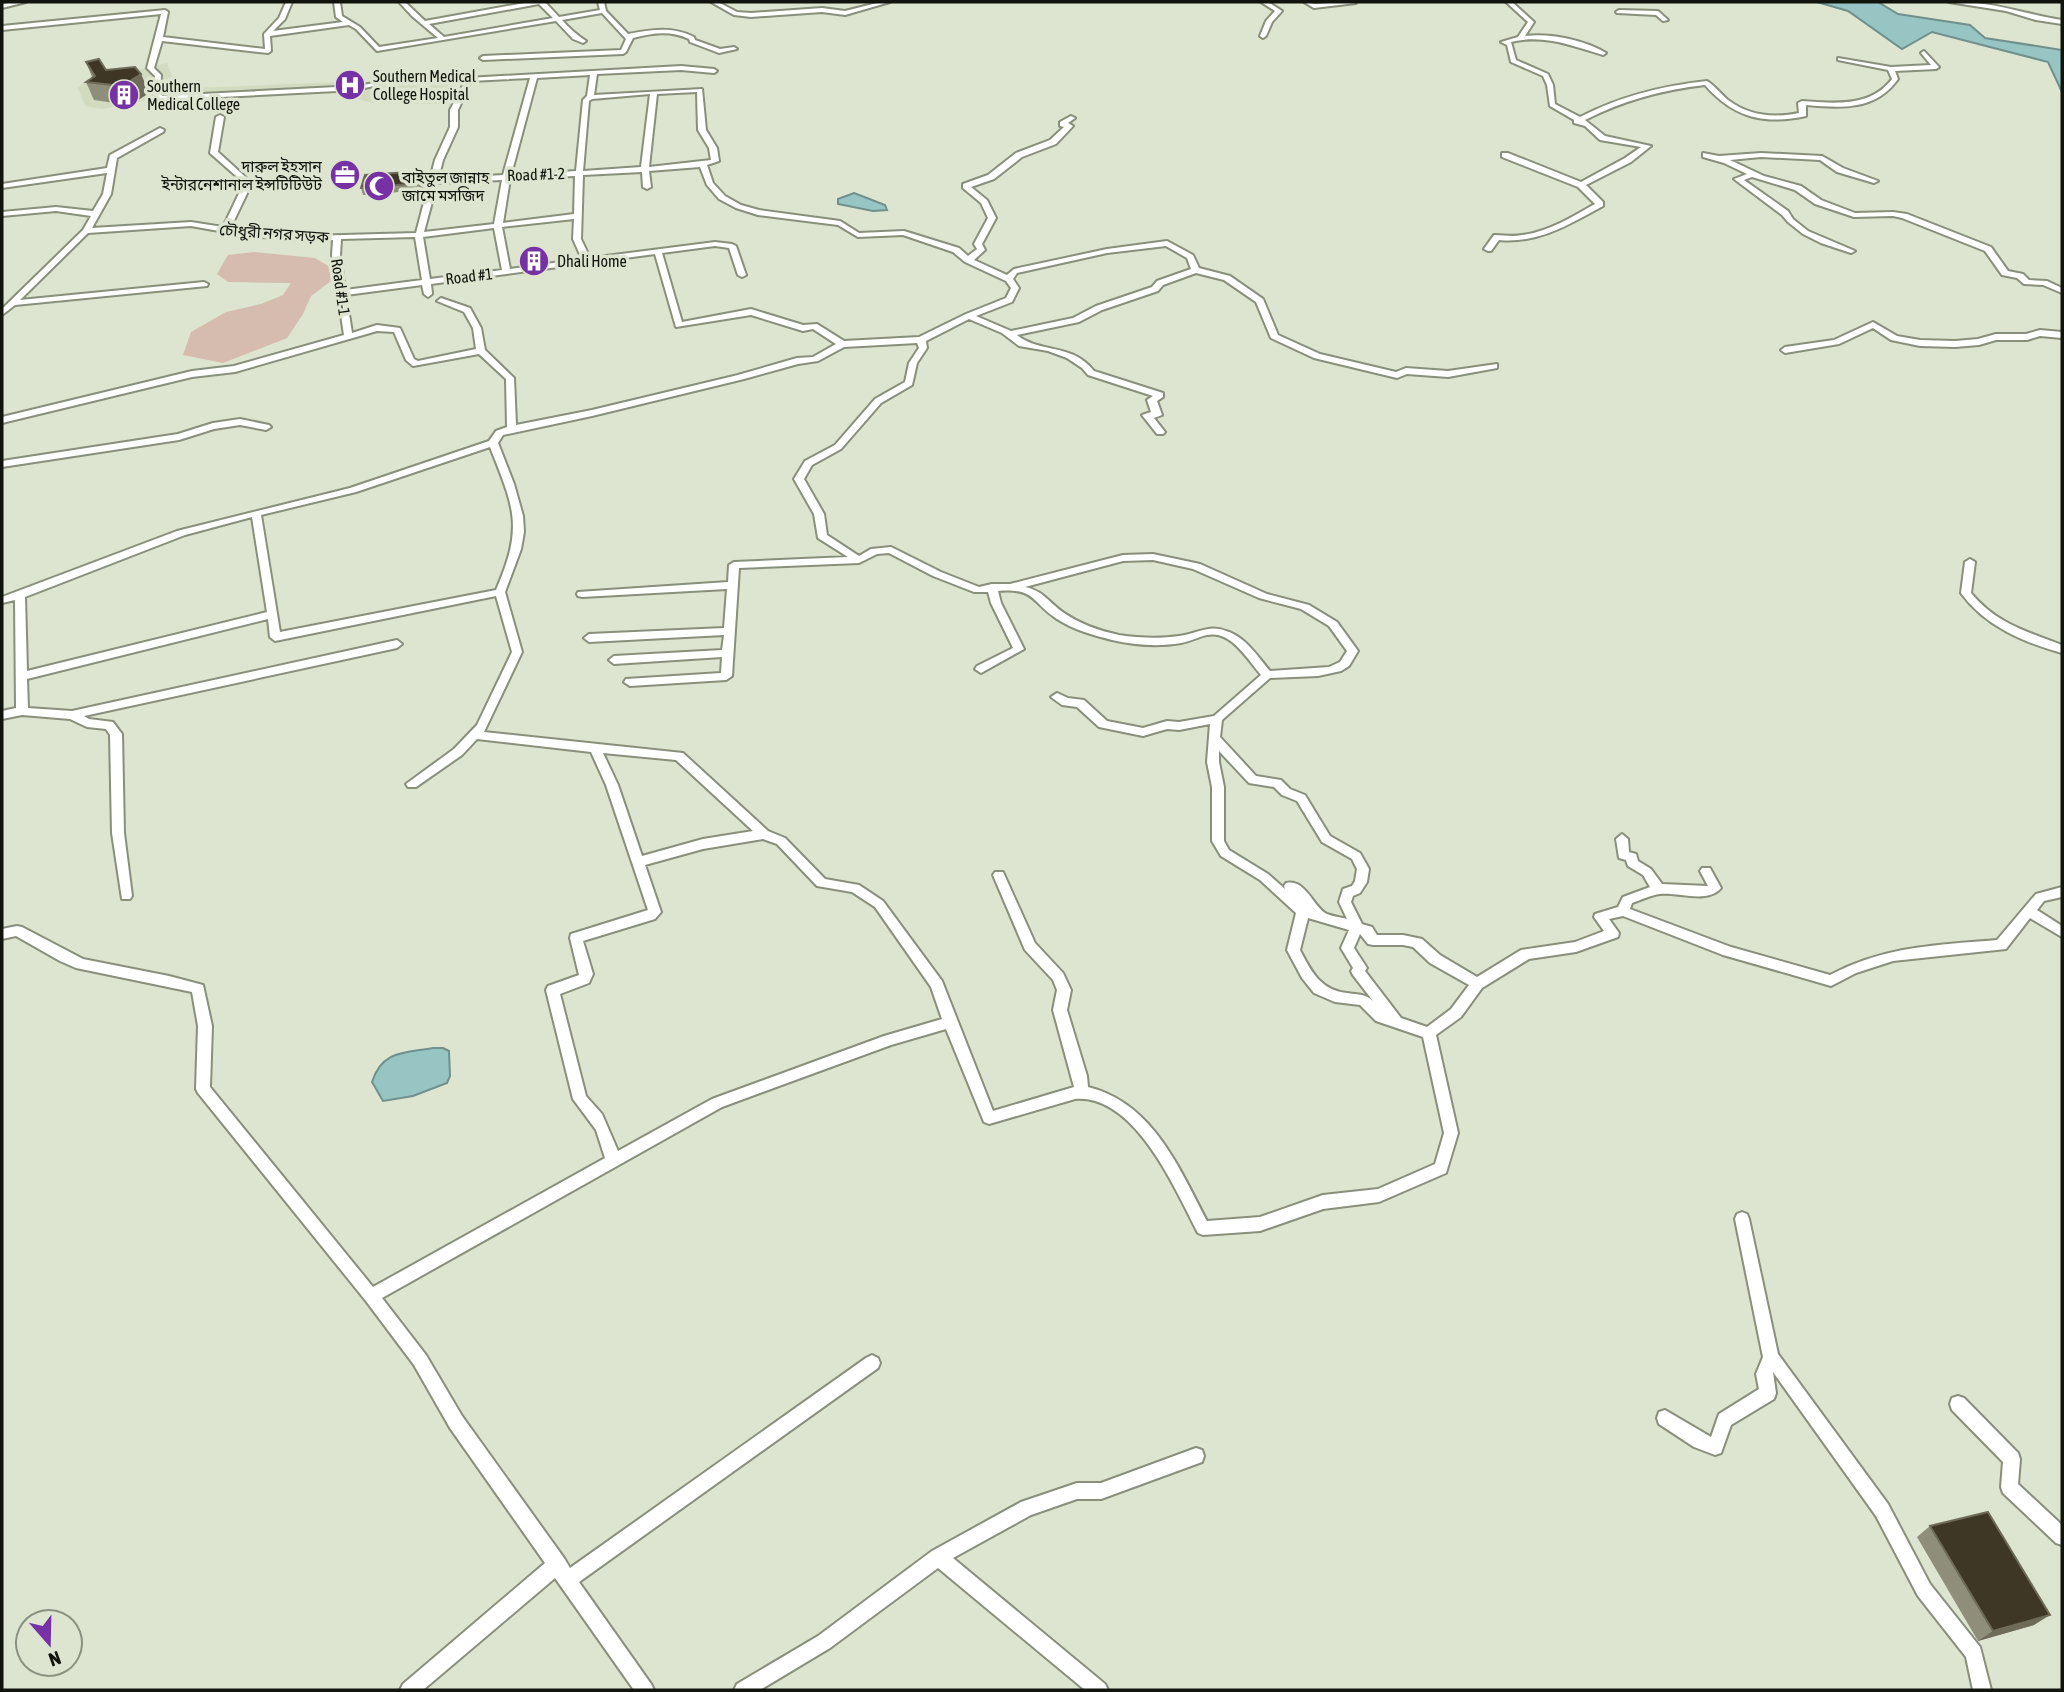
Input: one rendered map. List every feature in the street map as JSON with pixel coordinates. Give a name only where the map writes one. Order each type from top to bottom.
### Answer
[{"type":"street","points":[[2,6],[23,2]]},
{"type":"street","points":[[159,39],[268,51],[267,34],[282,19],[289,2]]},
{"type":"street","points":[[337,2],[339,17],[351,23],[377,50],[603,11]]},
{"type":"street","points":[[402,2],[443,38]]},
{"type":"street","points":[[426,23],[540,2],[575,38],[583,41]]},
{"type":"street","points":[[601,2],[603,11],[627,37],[666,29],[685,34],[692,38],[692,41],[719,51],[734,49]]},
{"type":"street","points":[[714,2],[736,14],[751,15],[822,10],[845,13],[887,2]]},
{"type":"street","points":[[847,2],[861,9]]},
{"type":"street","points":[[1263,36],[1269,21],[1279,11],[1264,2]]},
{"type":"street","points":[[1307,2],[1314,6],[1353,3]]},
{"type":"street","points":[[1509,2],[1531,22],[1521,37]]},
{"type":"street","points":[[1649,2],[1649,9],[1665,20]]},
{"type":"street","points":[[1952,2],[2007,9],[2036,19],[2062,22]]},
{"type":"street","points":[[2,28],[165,12],[150,68],[158,75],[156,95],[162,98],[375,85]]},
{"type":"street","points":[[1619,12],[1634,15],[1642,12],[1658,13]]},
{"type":"street","points":[[267,34],[351,23]]},
{"type":"street","points":[[483,58],[623,52],[630,36]]},
{"type":"street","points":[[1581,185],[1647,146],[1603,138],[1588,124],[1577,121],[1552,105],[1546,75],[1513,61],[1510,44],[1504,42],[1521,37],[1543,36],[1603,53]]},
{"type":"street","points":[[1840,59],[1891,69],[1936,67],[1924,53]]},
{"type":"street","points":[[428,294],[419,235],[454,127],[454,110],[469,79],[681,68],[714,71]]},
{"type":"street","points":[[1577,121],[1626,97],[1657,88],[1707,83],[1715,93],[1739,111],[1753,117],[1784,119],[1803,114],[1802,103],[1855,104],[1870,101],[1890,89],[1895,79],[1891,69]]},
{"type":"street","points":[[587,261],[577,239],[586,100],[590,97],[594,74]]},
{"type":"street","points":[[506,271],[498,226],[506,175],[534,76]]},
{"type":"street","points":[[2,600],[181,533],[354,490],[492,443],[499,433],[512,429],[592,413],[741,377],[797,360],[815,359],[842,344],[921,340],[1009,300],[1015,288],[1009,279],[968,260],[956,250],[904,233],[858,235],[844,224],[760,213],[729,204],[706,181],[703,164],[715,161],[713,148],[702,130],[700,89],[590,97]]},
{"type":"street","points":[[648,187],[645,168],[654,92]]},
{"type":"street","points":[[220,117],[214,153],[248,183],[225,231]]},
{"type":"street","points":[[968,260],[981,250],[978,244],[992,218],[984,202],[966,186],[991,177],[1019,155],[1053,142],[1069,127],[1063,124],[1071,118]]},
{"type":"street","points":[[2,313],[86,231],[107,194],[113,157],[160,130]]},
{"type":"street","points":[[1488,249],[1497,237],[1512,240],[1552,230],[1600,204],[1581,185],[1506,155]]},
{"type":"street","points":[[1706,155],[1797,188],[1818,202],[1854,215],[1904,216],[1988,249],[2005,273],[2020,276],[2027,282],[2044,283],[2062,291]]},
{"type":"street","points":[[1717,159],[1761,155],[1822,158],[1840,170],[1874,181]]},
{"type":"street","name":"Road #1-2","points":[[427,173],[436,176],[506,175],[703,164]]},
{"type":"street","points":[[2,186],[109,170]]},
{"type":"street","points":[[1753,174],[1738,179],[1786,213],[1790,221],[1823,241],[1851,251]]},
{"type":"street","points":[[2,214],[56,209],[96,214]]},
{"type":"street","name":"চৌধুরী নগর সড়ক","points":[[86,231],[191,225],[225,231],[337,237],[419,235],[578,216]]},
{"type":"street","name":"Road #1-1","points":[[337,237],[336,255],[348,336]]},
{"type":"street","points":[[1009,279],[1014,271],[1027,268],[1107,251],[1167,243],[1190,257],[1196,270]]},
{"type":"street","name":"Road #1","points":[[342,293],[715,244],[732,246],[742,275]]},
{"type":"street","points":[[658,252],[680,325],[751,312],[803,328],[814,326],[842,344]]},
{"type":"street","points":[[969,316],[996,329],[1013,333],[1076,320],[1099,308],[1155,289],[1160,283],[1196,270],[1227,278],[1260,301],[1275,336],[1317,356],[1397,375],[1406,371],[1448,374],[1494,366]]},
{"type":"street","points":[[14,303],[204,284]]},
{"type":"street","points":[[441,301],[467,310],[477,328],[481,351],[510,378],[512,429]]},
{"type":"street","points":[[1786,350],[1836,342],[1873,325],[1894,338],[1920,343],[1979,342],[1996,337],[2027,337],[2040,333],[2062,335]]},
{"type":"street","points":[[2,420],[192,374],[235,369],[377,328],[397,330],[410,360],[416,364],[481,351]]},
{"type":"street","points":[[1013,333],[1022,344],[1048,348],[1086,365],[1091,373],[1160,395],[1152,400],[1157,415],[1147,415],[1160,432]]},
{"type":"street","points":[[859,560],[822,536],[819,514],[799,479],[808,463],[838,447],[878,401],[909,383],[913,363],[923,348],[921,340]]},
{"type":"street","points":[[2,464],[180,437],[214,426],[240,422],[266,426]]},
{"type":"street","points":[[412,784],[458,752],[482,727],[517,652],[500,592],[521,531],[515,495],[492,443]]},
{"type":"street","points":[[256,513],[275,637],[500,592]]},
{"type":"street","points":[[630,682],[723,677],[727,674],[734,565],[859,560],[875,551],[891,550],[937,574],[978,590],[1010,587],[1035,592],[1044,606],[1070,624],[1120,638],[1165,641],[1218,631],[1240,642],[1266,675]]},
{"type":"street","points":[[1010,587],[1123,558],[1153,557],[1196,566],[1263,596],[1305,607],[1333,624],[1353,651],[1344,665],[1331,672],[1311,671],[1297,674],[1282,671],[1266,675],[1217,719],[1179,726],[1167,725],[1143,732],[1103,724],[1080,703],[1066,702],[1057,697]]},
{"type":"street","points":[[1970,562],[1966,593],[1979,609],[2002,626],[2062,649]]},
{"type":"street","points":[[582,594],[733,585]]},
{"type":"street","points":[[981,669],[1019,649],[996,603],[992,587]]},
{"type":"street","points":[[20,595],[22,711]]},
{"type":"street","points":[[23,676],[273,614]]},
{"type":"street","points":[[589,638],[730,631]]},
{"type":"street","points":[[2,715],[22,711],[72,715],[397,644]]},
{"type":"street","points":[[614,660],[728,653]]},
{"type":"street","points":[[72,715],[88,723],[109,725],[116,734],[118,833],[126,896]]},
{"type":"street","points":[[1217,719],[1213,762],[1218,787],[1218,841],[1225,853],[1264,877],[1303,912],[1357,927],[1367,931],[1373,940],[1417,943],[1435,958],[1477,984]]},
{"type":"street","points":[[474,735],[679,756],[764,834],[781,841],[821,883],[855,888],[879,904],[937,985],[989,1118],[1082,1091],[1110,1100],[1148,1131],[1203,1228],[1260,1224],[1323,1202],[1379,1195],[1441,1168],[1451,1133],[1429,1033]]},
{"type":"street","points":[[1214,738],[1253,780],[1277,783],[1286,792],[1301,798],[1326,839],[1356,856],[1363,869],[1361,881],[1356,890],[1347,892],[1345,902],[1357,927]]},
{"type":"street","points":[[595,748],[612,785],[654,915],[576,938],[586,974],[584,979],[559,987],[553,990],[553,994],[580,1099],[589,1105],[610,1146],[613,1159]]},
{"type":"street","points":[[639,862],[703,844],[764,834]]},
{"type":"street","points":[[1622,839],[1623,855],[1632,857],[1632,863],[1647,872],[1658,889]]},
{"type":"street","points":[[1623,911],[1627,900],[1658,889],[1710,891],[1715,888],[1706,871]]},
{"type":"street","points":[[999,875],[1030,946],[1058,977],[1064,990],[1060,1010],[1082,1091]]},
{"type":"street","points":[[1290,886],[1343,933],[1347,948],[1360,968],[1358,971],[1396,1022]]},
{"type":"street","points":[[1429,1033],[1456,1013],[1477,984],[1526,954],[1576,947],[1613,933],[1600,917],[1623,911],[1774,966],[1831,981],[1853,967],[1879,957],[2001,945],[2040,897],[2062,892]]},
{"type":"street","points":[[2028,910],[2062,932]]},
{"type":"street","points":[[1303,912],[1293,950],[1313,987],[1338,999],[1363,1000],[1381,1017],[1429,1033]]},
{"type":"street","points":[[1347,948],[1357,927]]},
{"type":"street","points":[[2,934],[18,930],[78,963],[174,980],[198,989],[205,1026],[202,1089],[420,1360],[456,1422],[645,1690]]},
{"type":"street","points":[[371,1296],[717,1103],[889,1040],[950,1021]]},
{"type":"street","points":[[1742,1219],[1771,1357],[1882,1510],[1924,1590],[1974,1653],[1982,1690]]},
{"type":"street","points":[[1665,1418],[1700,1441],[1715,1447],[1725,1420],[1768,1393],[1764,1374],[1771,1357]]},
{"type":"street","points":[[569,1579],[872,1363]]},
{"type":"street","points":[[1958,1404],[2012,1459],[2009,1487],[2062,1537]]},
{"type":"street","points":[[743,1690],[824,1642],[938,1557],[1027,1508],[1077,1491],[1101,1491],[1196,1456]]},
{"type":"street","points":[[938,1557],[1099,1690]]},
{"type":"street","points":[[409,1690],[558,1564]]},
{"type":"shaded area","name":"Southern Medical College Hospital","points":[[167,63],[173,79],[172,89],[366,81],[454,70],[461,72],[464,78],[439,104],[372,103],[331,91],[150,100],[102,109],[85,106],[78,88],[85,82]]},
{"type":"shaded area","points":[[254,252],[315,258],[330,267],[331,281],[311,296],[287,338],[223,363],[183,355],[191,332],[226,312],[261,304],[283,295],[291,283],[228,282],[217,274],[228,255]]},
{"type":"water","points":[[1817,2],[1878,2],[1898,14],[1970,25],[1985,38],[2062,50],[2062,92],[2048,62],[1932,32],[1902,49],[1848,11]]},
{"type":"water","points":[[854,193],[885,205],[887,210],[873,211],[838,204],[838,199]]},
{"type":"water","points":[[433,1048],[449,1051],[450,1076],[447,1083],[413,1096],[383,1101],[372,1082],[382,1064],[396,1055]]},
{"type":"building","points":[[99,59],[106,70],[135,67],[141,74],[130,81],[113,85],[86,82],[95,76],[86,62]]},
{"type":"building","points":[[423,171],[421,183],[361,188],[365,175]]},
{"type":"building","points":[[1988,1512],[2050,1615],[1993,1631],[1930,1526]]},
{"type":"place","name":"Southern Medical College Hospital","points":[[350,85]]},
{"type":"place","name":"Southern Medical College","points":[[124,95]]},
{"type":"place","name":"দারুল ইহসান ইন্টারনেশানাল ইন্সটিটিউট","points":[[345,175]]},
{"type":"place","name":"বাইতুল জান্নাহ জামে মসজিদ","points":[[379,186]]},
{"type":"place","name":"Dhali Home","points":[[534,261]]}]
